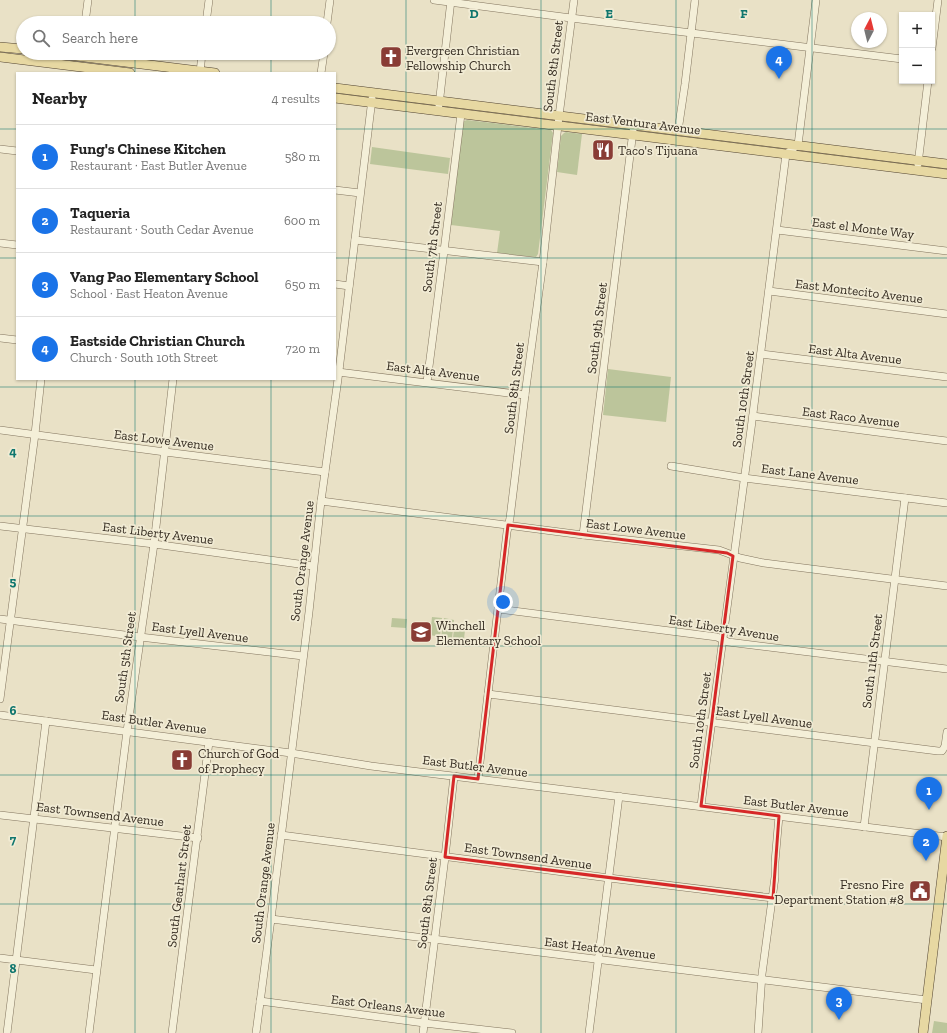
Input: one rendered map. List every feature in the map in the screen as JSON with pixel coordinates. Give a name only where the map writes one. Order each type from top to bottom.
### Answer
[{"type":"main road","points":[[0,46],[16,48]]},
{"type":"main road","points":[[0,57],[16,60]]},
{"type":"main road","points":[[18,60],[79,70],[113,72]]},
{"type":"main road","points":[[115,60],[200,72]]},
{"type":"main road","name":"East Ventura Avenue","points":[[336,88],[947,164]]},
{"type":"main road","name":"East Ventura Avenue","points":[[336,98],[947,174]]},
{"type":"main road","points":[[923,1033],[947,837]]},
{"type":"street","points":[[86,16],[88,0]]},
{"type":"street","points":[[207,16],[209,0]]},
{"type":"street","points":[[328,16],[330,0]]},
{"type":"street","points":[[434,0],[899,59]]},
{"type":"street","name":"South 8th Street","points":[[478,779],[507,532],[543,262],[559,116],[574,0]]},
{"type":"street","points":[[678,131],[695,0]]},
{"type":"street","points":[[786,154],[798,145],[816,0]]},
{"type":"street","points":[[935,24],[938,0]]},
{"type":"street","points":[[439,111],[451,1]]},
{"type":"street","points":[[79,70],[80,60]]},
{"type":"street","points":[[200,72],[201,60]]},
{"type":"street","points":[[321,72],[323,60]]},
{"type":"street","points":[[917,170],[928,84]]},
{"type":"street","name":"South Orange Avenue","points":[[336,377],[355,240],[372,93]]},
{"type":"street","name":"South 7th Street","points":[[427,382],[461,114]]},
{"type":"street","name":"South 9th Street","points":[[583,534],[634,125]]},
{"type":"street","points":[[0,149],[16,151]]},
{"type":"street","name":"South 10th Street","points":[[701,806],[786,154]]},
{"type":"street","points":[[336,190],[360,193]]},
{"type":"street","name":"East el Monte Way","points":[[777,230],[947,251]]},
{"type":"street","points":[[355,240],[543,262]]},
{"type":"street","points":[[0,242],[16,245]]},
{"type":"street","points":[[336,284],[349,286]]},
{"type":"street","name":"East Montecito Avenue","points":[[769,292],[947,314]]},
{"type":"street","points":[[0,338],[16,340]]},
{"type":"street","name":"East Alta Avenue","points":[[761,354],[947,377]]},
{"type":"street","name":"East Alta Avenue","points":[[336,377],[427,382],[525,395]]},
{"type":"street","points":[[0,699],[41,380]]},
{"type":"street","name":"South 5th Street","points":[[89,1033],[127,732],[154,544],[173,380]]},
{"type":"street","name":"South Orange Avenue","points":[[256,1033],[309,612],[313,566],[336,380]]},
{"type":"street","name":"East Raco Avenue","points":[[753,416],[947,442]]},
{"type":"street","name":"East Lowe Avenue","points":[[0,430],[325,472]]},
{"type":"street","name":"East Lane Avenue","points":[[671,466],[744,478],[947,504]]},
{"type":"street","name":"South 11th Street","points":[[864,827],[905,498]]},
{"type":"street","name":"East Lowe Avenue","points":[[321,502],[719,550],[733,556],[764,563],[947,586]]},
{"type":"street","name":"East Liberty Avenue","points":[[0,526],[154,544],[313,566]]},
{"type":"street","name":"East Liberty Avenue","points":[[498,609],[717,637],[728,642],[947,669]]},
{"type":"street","name":"East Lyell Avenue","points":[[0,619],[303,656]]},
{"type":"street","name":"East Lyell Avenue","points":[[488,694],[938,751],[942,751],[945,746],[947,732]]},
{"type":"street","name":"East Butler Avenue","points":[[0,715],[291,753],[371,766],[947,837]]},
{"type":"street","points":[[7,1033],[46,721]]},
{"type":"street","name":"South Gearhart Street","points":[[172,1033],[209,742]]},
{"type":"street","name":"South 8th Street","points":[[423,1033],[454,776]]},
{"type":"street","points":[[589,1033],[619,796]]},
{"type":"street","name":"East Townsend Avenue","points":[[0,815],[198,838]]},
{"type":"street","points":[[758,1033],[762,980],[773,898],[779,816]]},
{"type":"street","name":"East Townsend Avenue","points":[[281,835],[773,898]]},
{"type":"street","name":"East Heaton Avenue","points":[[271,919],[927,1000]]},
{"type":"street","points":[[0,958],[96,970]]},
{"type":"street","name":"East Orleans Avenue","points":[[260,1001],[512,1033]]},
{"type":"highlighted area","points":[[508,525],[727,553],[733,556],[701,806],[779,816],[773,898],[445,857],[454,776],[478,779]]},
{"type":"green space","points":[[467,120],[551,130],[553,133],[538,254],[536,257],[497,253],[500,231],[451,225],[463,122]]},
{"type":"green space","points":[[566,132],[582,134],[577,175],[557,172],[561,136]]},
{"type":"green space","points":[[372,147],[450,158],[448,174],[370,164]]},
{"type":"green space","points":[[608,369],[671,377],[666,422],[603,415]]},
{"type":"green space","points":[[432,617],[442,618],[440,637],[430,635]]},
{"type":"green space","points":[[392,618],[407,619],[406,628],[391,627]]},
{"type":"green space","points":[[444,618],[454,620],[452,638],[441,637]]},
{"type":"green space","points":[[416,621],[429,622],[427,636],[415,634]]},
{"type":"green space","points":[[454,629],[465,630],[464,639],[453,638]]},
{"type":"green space","points":[[934,1021],[947,1023],[947,1033],[932,1033]]},
{"type":"place","name":"Evergreen Christian Fellowship Church","points":[[391,57]]},
{"type":"place","name":"Eastside Christian Church","points":[[779,79]]},
{"type":"place","name":"Taco's Tijuana","points":[[603,150]]},
{"type":"place","name":"Winchell Elementary School","points":[[421,632]]},
{"type":"place","name":"Church of God of Prophecy","points":[[182,760]]},
{"type":"place","name":"Fung's Chinese Kitchen","points":[[929,810]]},
{"type":"place","name":"Taqueria","points":[[926,861]]},
{"type":"place","name":"Fresno Fire Department Station #8","points":[[920,891]]},
{"type":"place","name":"Vang Pao Elementary School","points":[[839,1020]]}]
